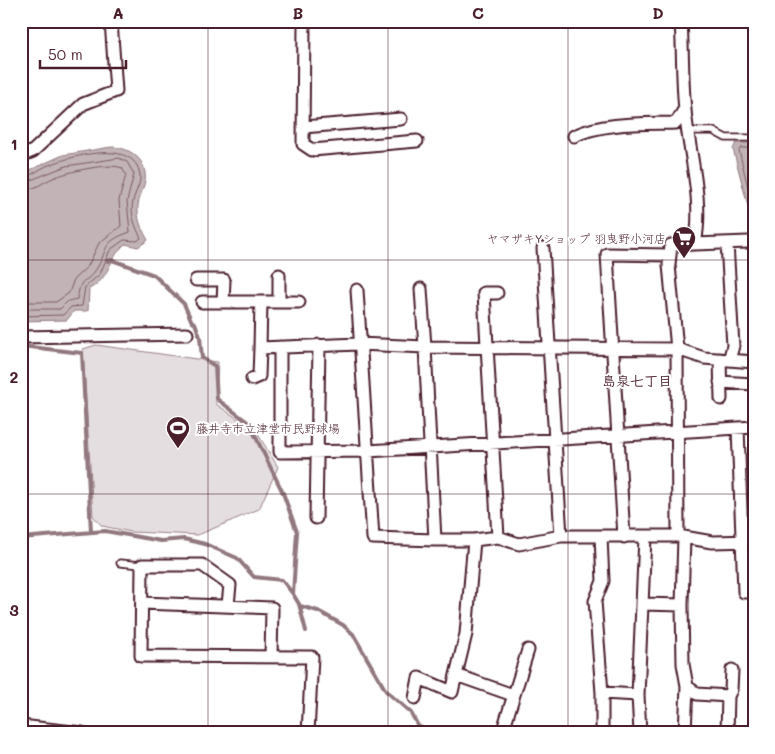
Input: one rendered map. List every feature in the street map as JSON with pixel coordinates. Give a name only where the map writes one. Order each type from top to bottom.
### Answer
[{"type":"street","points":[[21,156],[32,150],[83,104],[116,91],[111,21]]},
{"type":"street","points":[[304,21],[303,144],[312,150],[417,141]]},
{"type":"street","points":[[681,21],[684,108],[695,174],[698,230],[695,244]]},
{"type":"street","points":[[574,136],[584,131],[636,124],[676,123],[684,108]]},
{"type":"street","points":[[303,126],[402,119]]},
{"type":"street","points":[[685,733],[687,686],[683,664],[676,349],[671,245],[748,242]]},
{"type":"street","points":[[721,399],[720,382],[725,360],[733,346],[727,243]]},
{"type":"street","points":[[543,248],[561,536]]},
{"type":"street","points":[[624,537],[607,254],[670,255]]},
{"type":"street","points":[[279,275],[279,302]]},
{"type":"street","points":[[196,280],[224,280],[223,302]]},
{"type":"street","points":[[421,289],[435,540]]},
{"type":"street","points":[[357,290],[373,538],[474,540],[498,537],[519,544],[561,536],[681,537],[712,542],[749,541]]},
{"type":"street","points":[[497,293],[484,293],[498,537]]},
{"type":"street","points":[[202,302],[299,302]]},
{"type":"street","points":[[252,379],[259,376],[261,302]]},
{"type":"street","points":[[21,337],[187,334]]},
{"type":"street","points":[[260,348],[359,344],[549,349],[676,349],[704,358],[754,362]]},
{"type":"street","points":[[316,518],[319,345]]},
{"type":"street","points":[[280,347],[280,452],[368,451],[431,446],[492,445],[754,427]]},
{"type":"street","points":[[720,382],[754,384]]},
{"type":"street","points":[[738,428],[749,541],[744,592],[754,592]]},
{"type":"street","points":[[601,537],[603,581],[595,601],[602,693],[602,733]]},
{"type":"street","points":[[640,733],[638,695],[645,537]]},
{"type":"street","points":[[415,698],[419,678],[452,692],[466,634],[474,540]]},
{"type":"street","points":[[228,605],[230,585],[202,565],[142,565],[140,656],[312,657],[308,733]]},
{"type":"street","points":[[142,604],[228,605],[272,608],[271,657]]},
{"type":"street","points":[[642,604],[682,605]]},
{"type":"street","points":[[502,733],[528,650]]},
{"type":"street","points":[[727,733],[728,696],[731,690],[732,670]]},
{"type":"street","points":[[456,675],[513,695]]},
{"type":"street","points":[[687,686],[697,694],[728,696]]},
{"type":"street","points":[[602,693],[638,695]]},
{"type":"street","points":[[21,726],[82,733]]},
{"type":"lane","points":[[687,131],[713,131],[726,138],[754,138]]},
{"type":"lane","points":[[120,562],[142,565]]},
{"type":"shaded area","name":"藤井寺市立津堂市民野球場","points":[[96,345],[218,362],[216,404],[256,431],[278,467],[259,509],[198,535],[131,532],[102,526],[93,516],[83,349]]},
{"type":"water","points":[[736,143],[754,143],[754,229],[733,149]]},
{"type":"water","points":[[111,147],[131,152],[141,161],[144,167],[145,181],[138,203],[138,215],[148,240],[138,247],[125,244],[119,250],[101,280],[89,289],[88,311],[74,311],[67,320],[21,321],[21,174],[63,155]]},
{"type":"waterway","points":[[108,261],[112,260],[154,275],[184,304],[192,322],[195,323],[200,337],[202,358],[215,366],[217,399],[249,423],[283,493],[297,532],[293,594],[299,604],[306,631]]},
{"type":"waterway","points":[[21,346],[82,353],[91,532]]},
{"type":"waterway","points":[[21,538],[105,531],[161,541],[184,539],[205,544],[237,558],[254,577],[282,580],[293,594]]},
{"type":"waterway","points":[[300,606],[318,611],[343,625],[353,634],[386,691],[411,713],[418,726],[425,730]]},
{"type":"place","name":"ヤマザキYショップ 羽曳野小河店","points":[[684,259]]},
{"type":"place","name":"藤井寺市立津堂市民野球場","points":[[178,449]]},
{"type":"district","name":"島泉七丁目","points":[[637,380]]}]
